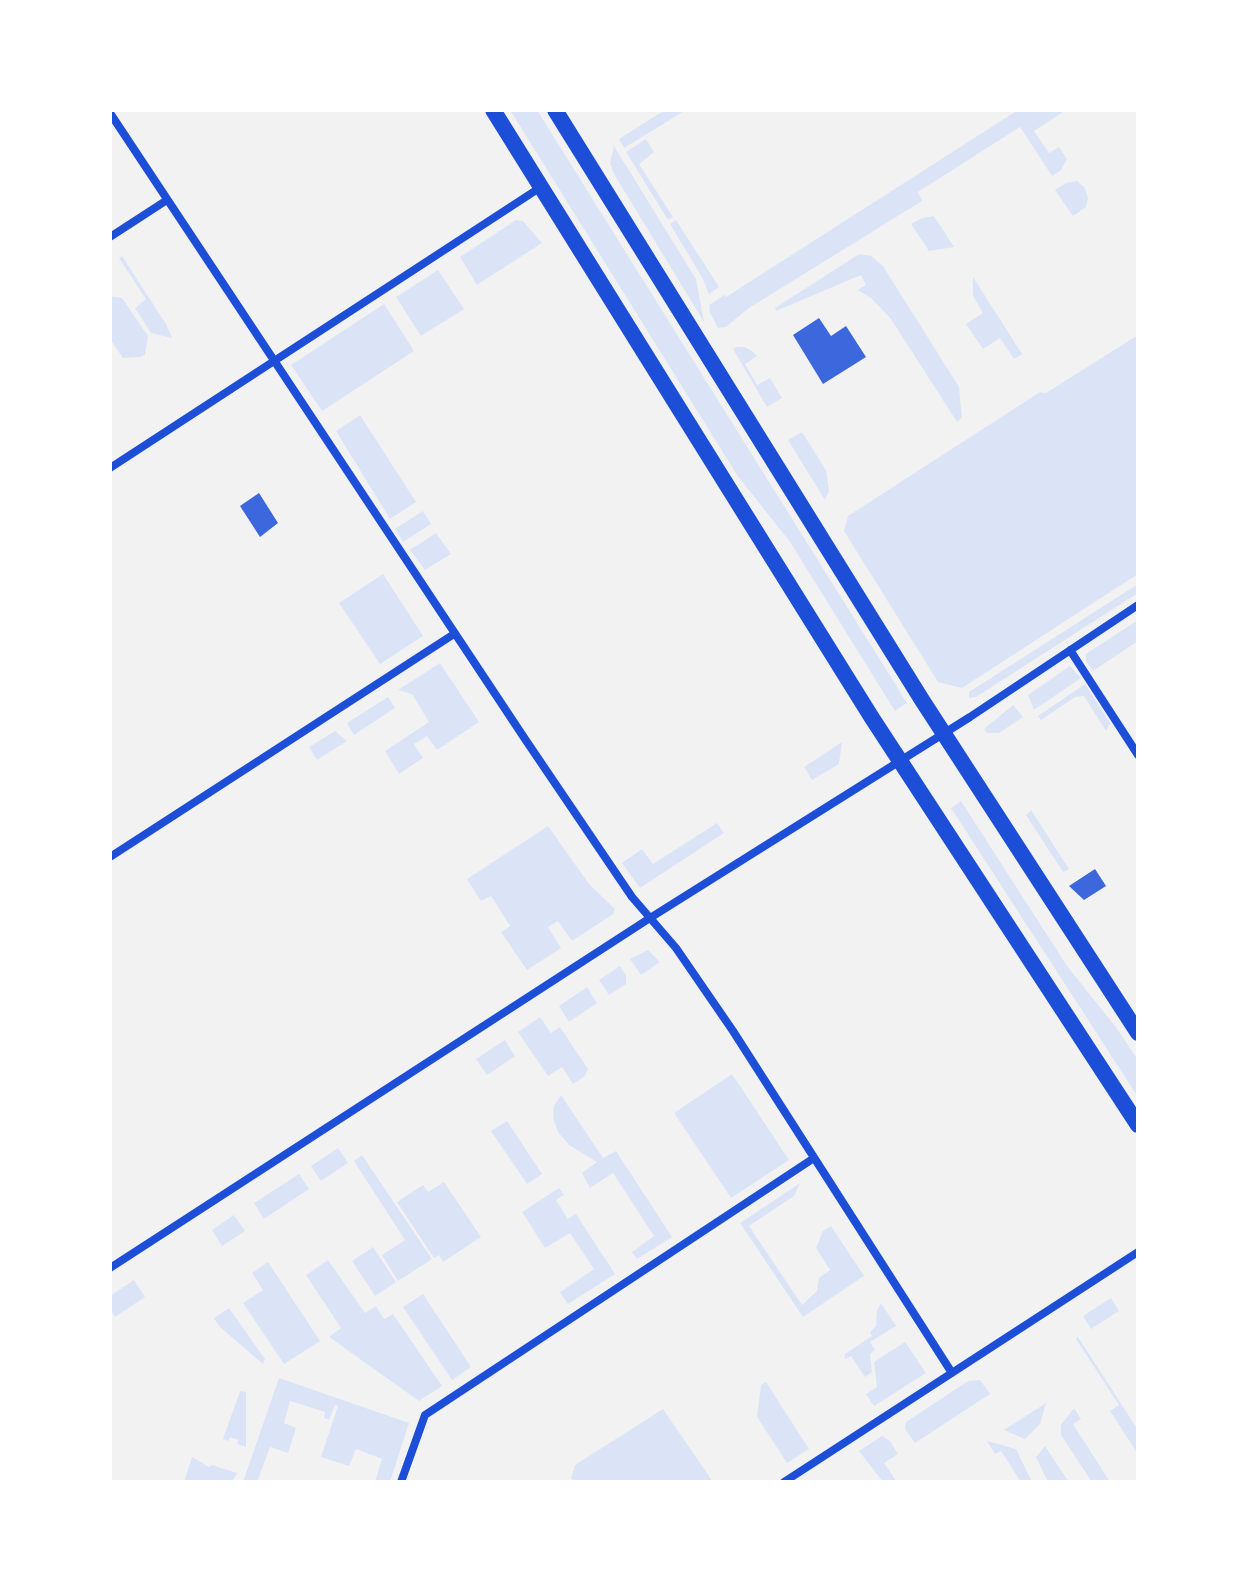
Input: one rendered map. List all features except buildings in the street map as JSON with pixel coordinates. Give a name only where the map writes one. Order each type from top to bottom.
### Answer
[{"type":"main road","points":[[493,110],[901,761],[1138,1125]]},
{"type":"main road","points":[[555,110],[944,733],[1138,1033]]},
{"type":"street","points":[[110,113],[454,634],[632,897],[676,948],[952,1373]]},
{"type":"street","points":[[110,468],[541,187]]},
{"type":"street","points":[[110,237],[167,200]]},
{"type":"street","points":[[110,1268],[650,918],[901,761],[1138,605]]},
{"type":"street","points":[[110,857],[454,634]]},
{"type":"street","points":[[1070,650],[1138,755]]},
{"type":"street","points":[[401,1482],[425,1415],[814,1158]]},
{"type":"street","points":[[784,1482],[1138,1252]]},
{"type":"shaded area","points":[[510,110],[537,110],[907,703],[895,711],[790,542],[737,475]]},
{"type":"shaded area","points":[[665,110],[686,110],[624,148],[619,139]]},
{"type":"shaded area","points":[[1018,110],[1066,110],[1034,131],[1049,153],[1059,147],[1067,159],[1061,170],[1052,176],[1020,127],[918,192],[922,201],[749,308],[726,327],[718,328],[709,305]]},
{"type":"shaded area","points":[[646,139],[654,152],[639,164],[673,217],[668,220],[626,152]]},
{"type":"shaded area","points":[[614,146],[696,279],[704,322],[614,174],[610,163]]},
{"type":"shaded area","points":[[1077,181],[1085,188],[1088,198],[1086,207],[1073,216],[1055,190]]},
{"type":"shaded area","points":[[934,216],[954,247],[929,251],[911,224]]},
{"type":"shaded area","points":[[516,220],[523,221],[542,243],[477,285],[460,257]]},
{"type":"shaded area","points":[[676,220],[719,287],[709,294],[670,224]]},
{"type":"shaded area","points":[[859,254],[871,256],[883,266],[959,387],[962,418],[957,422],[891,319],[871,298],[858,290],[866,285],[861,275],[776,311],[775,308]]},
{"type":"shaded area","points":[[122,256],[172,338],[151,333],[135,308],[146,299],[119,258]]},
{"type":"shaded area","points":[[438,270],[464,309],[421,336],[396,297]]},
{"type":"shaded area","points":[[973,277],[1022,354],[1014,359],[1000,338],[983,349],[966,324],[983,313],[973,296]]},
{"type":"shaded area","points":[[110,296],[122,298],[148,336],[145,355],[123,358],[110,339]]},
{"type":"shaded area","points":[[384,304],[414,351],[322,411],[291,365]]},
{"type":"shaded area","points":[[1138,335],[1138,574],[962,688],[938,682],[844,531],[848,516],[1040,392],[1046,393]]},
{"type":"shaded area","points":[[745,347],[757,356],[745,364],[757,385],[770,378],[782,398],[767,407],[733,349]]},
{"type":"shaded area","points":[[360,415],[416,502],[390,519],[336,431]]},
{"type":"shaded area","points":[[802,432],[826,470],[829,491],[825,500],[788,440]]},
{"type":"shaded area","points":[[423,511],[431,524],[403,542],[395,529]]},
{"type":"shaded area","points":[[436,533],[451,554],[425,570],[410,550]]},
{"type":"shaded area","points":[[383,574],[423,636],[380,664],[339,603]]},
{"type":"shaded area","points":[[1138,584],[1138,593],[976,697],[969,698],[969,692]]},
{"type":"shaded area","points":[[1138,620],[1138,641],[1093,671],[1086,661],[1086,654]]},
{"type":"shaded area","points":[[440,663],[479,722],[437,750],[427,736],[414,744],[423,758],[399,774],[385,751],[429,722],[412,694],[398,690]]},
{"type":"shaded area","points":[[1070,666],[1081,678],[1034,710],[1028,695]]},
{"type":"shaded area","points":[[1085,684],[1110,723],[1106,731],[1084,696],[1075,697],[1041,720],[1038,716]]},
{"type":"shaded area","points":[[388,697],[395,708],[354,735],[347,723]]},
{"type":"shaded area","points":[[1013,705],[1023,717],[999,733],[987,733],[984,729]]},
{"type":"shaded area","points":[[335,731],[347,741],[317,760],[309,747]]},
{"type":"shaded area","points":[[842,742],[839,764],[812,780],[804,767]]},
{"type":"shaded area","points":[[961,801],[1067,966],[1138,1060],[1138,1097],[951,808]]},
{"type":"shaded area","points":[[1031,810],[1069,869],[1063,872],[1026,815]]},
{"type":"shaded area","points":[[717,823],[724,833],[640,888],[622,863],[642,849],[653,864]]},
{"type":"shaded area","points":[[548,826],[589,884],[615,909],[613,914],[572,941],[558,921],[548,927],[561,948],[527,970],[501,932],[510,926],[491,896],[481,901],[467,879]]},
{"type":"shaded area","points":[[648,950],[660,962],[641,975],[630,959]]},
{"type":"shaded area","points":[[620,966],[626,976],[626,984],[609,995],[599,980]]},
{"type":"shaded area","points":[[587,987],[597,1003],[569,1022],[559,1006]]},
{"type":"shaded area","points":[[540,1017],[551,1033],[560,1027],[588,1069],[585,1076],[573,1084],[562,1067],[548,1076],[518,1032]]},
{"type":"shaded area","points":[[505,1040],[515,1056],[487,1075],[476,1059]]},
{"type":"shaded area","points":[[732,1074],[789,1160],[731,1198],[674,1113]]},
{"type":"shaded area","points":[[561,1095],[603,1158],[616,1151],[672,1237],[637,1259],[632,1252],[654,1236],[613,1173],[590,1188],[582,1173],[597,1162],[569,1145],[558,1132],[553,1118],[554,1106]]},
{"type":"shaded area","points":[[507,1121],[542,1174],[527,1184],[491,1131]]},
{"type":"shaded area","points":[[338,1148],[348,1163],[321,1181],[311,1166]]},
{"type":"shaded area","points":[[362,1155],[432,1259],[398,1281],[382,1255],[405,1240],[354,1161]]},
{"type":"shaded area","points":[[299,1174],[309,1189],[264,1219],[254,1203]]},
{"type":"shaded area","points":[[444,1182],[481,1237],[443,1262],[439,1255],[434,1258],[397,1202],[423,1185],[428,1192]]},
{"type":"shaded area","points":[[800,1183],[794,1196],[749,1226],[802,1305],[817,1291],[819,1278],[830,1270],[816,1248],[823,1231],[831,1226],[864,1276],[803,1317],[740,1223]]},
{"type":"shaded area","points":[[559,1188],[564,1195],[556,1200],[568,1219],[576,1214],[615,1274],[568,1304],[560,1292],[594,1269],[570,1233],[545,1248],[522,1212]]},
{"type":"shaded area","points":[[234,1215],[245,1231],[222,1246],[212,1230]]},
{"type":"shaded area","points":[[373,1247],[396,1282],[375,1296],[352,1261]]},
{"type":"shaded area","points":[[328,1260],[365,1313],[376,1306],[384,1319],[393,1314],[442,1386],[419,1401],[329,1337],[341,1328],[306,1275]]},
{"type":"shaded area","points":[[268,1262],[320,1341],[284,1364],[243,1303],[263,1290],[252,1273]]},
{"type":"shaded area","points":[[134,1280],[145,1297],[115,1317],[110,1309],[110,1296]]},
{"type":"shaded area","points":[[423,1294],[471,1367],[452,1380],[403,1307]]},
{"type":"shaded area","points":[[1111,1298],[1119,1311],[1091,1329],[1083,1316]]},
{"type":"shaded area","points":[[881,1303],[896,1326],[870,1342],[875,1350],[870,1354],[872,1372],[865,1377],[851,1356],[845,1359],[845,1354],[872,1336],[870,1332],[876,1326],[877,1310]]},
{"type":"shaded area","points":[[229,1308],[265,1359],[263,1364],[220,1327],[214,1318]]},
{"type":"shaded area","points":[[1078,1337],[1138,1430],[1138,1454],[1110,1411],[1119,1405],[1076,1339]]},
{"type":"shaded area","points":[[905,1342],[926,1373],[874,1406],[866,1394],[877,1387],[874,1362]]},
{"type":"shaded area","points":[[279,1378],[409,1423],[390,1482],[375,1482],[382,1459],[356,1449],[349,1466],[321,1457],[338,1406],[335,1405],[329,1420],[324,1418],[325,1412],[290,1401],[284,1423],[296,1428],[288,1453],[270,1447],[257,1482],[243,1482]]},
{"type":"shaded area","points":[[980,1380],[990,1394],[915,1443],[905,1429],[906,1422],[968,1381]]},
{"type":"shaded area","points":[[766,1382],[809,1449],[787,1463],[757,1417],[761,1385]]},
{"type":"shaded area","points":[[240,1391],[246,1392],[246,1447],[237,1444],[238,1440],[231,1437],[228,1441],[223,1439]]},
{"type":"shaded area","points":[[1046,1403],[1040,1424],[1025,1439],[1004,1430]]},
{"type":"shaded area","points":[[1074,1408],[1081,1419],[1073,1424],[1110,1482],[1092,1482],[1061,1435],[1061,1425]]},
{"type":"shaded area","points":[[663,1409],[713,1482],[580,1482],[571,1479],[575,1465]]},
{"type":"shaded area","points":[[882,1436],[890,1441],[898,1454],[884,1463],[897,1482],[883,1482],[859,1451]]},
{"type":"shaded area","points":[[987,1441],[1016,1449],[1032,1482],[1021,1482],[1001,1451],[995,1454]]},
{"type":"shaded area","points":[[1045,1446],[1069,1482],[1048,1482],[1036,1457]]},
{"type":"shaded area","points":[[192,1457],[209,1467],[212,1465],[237,1473],[232,1482],[184,1482]]}]
